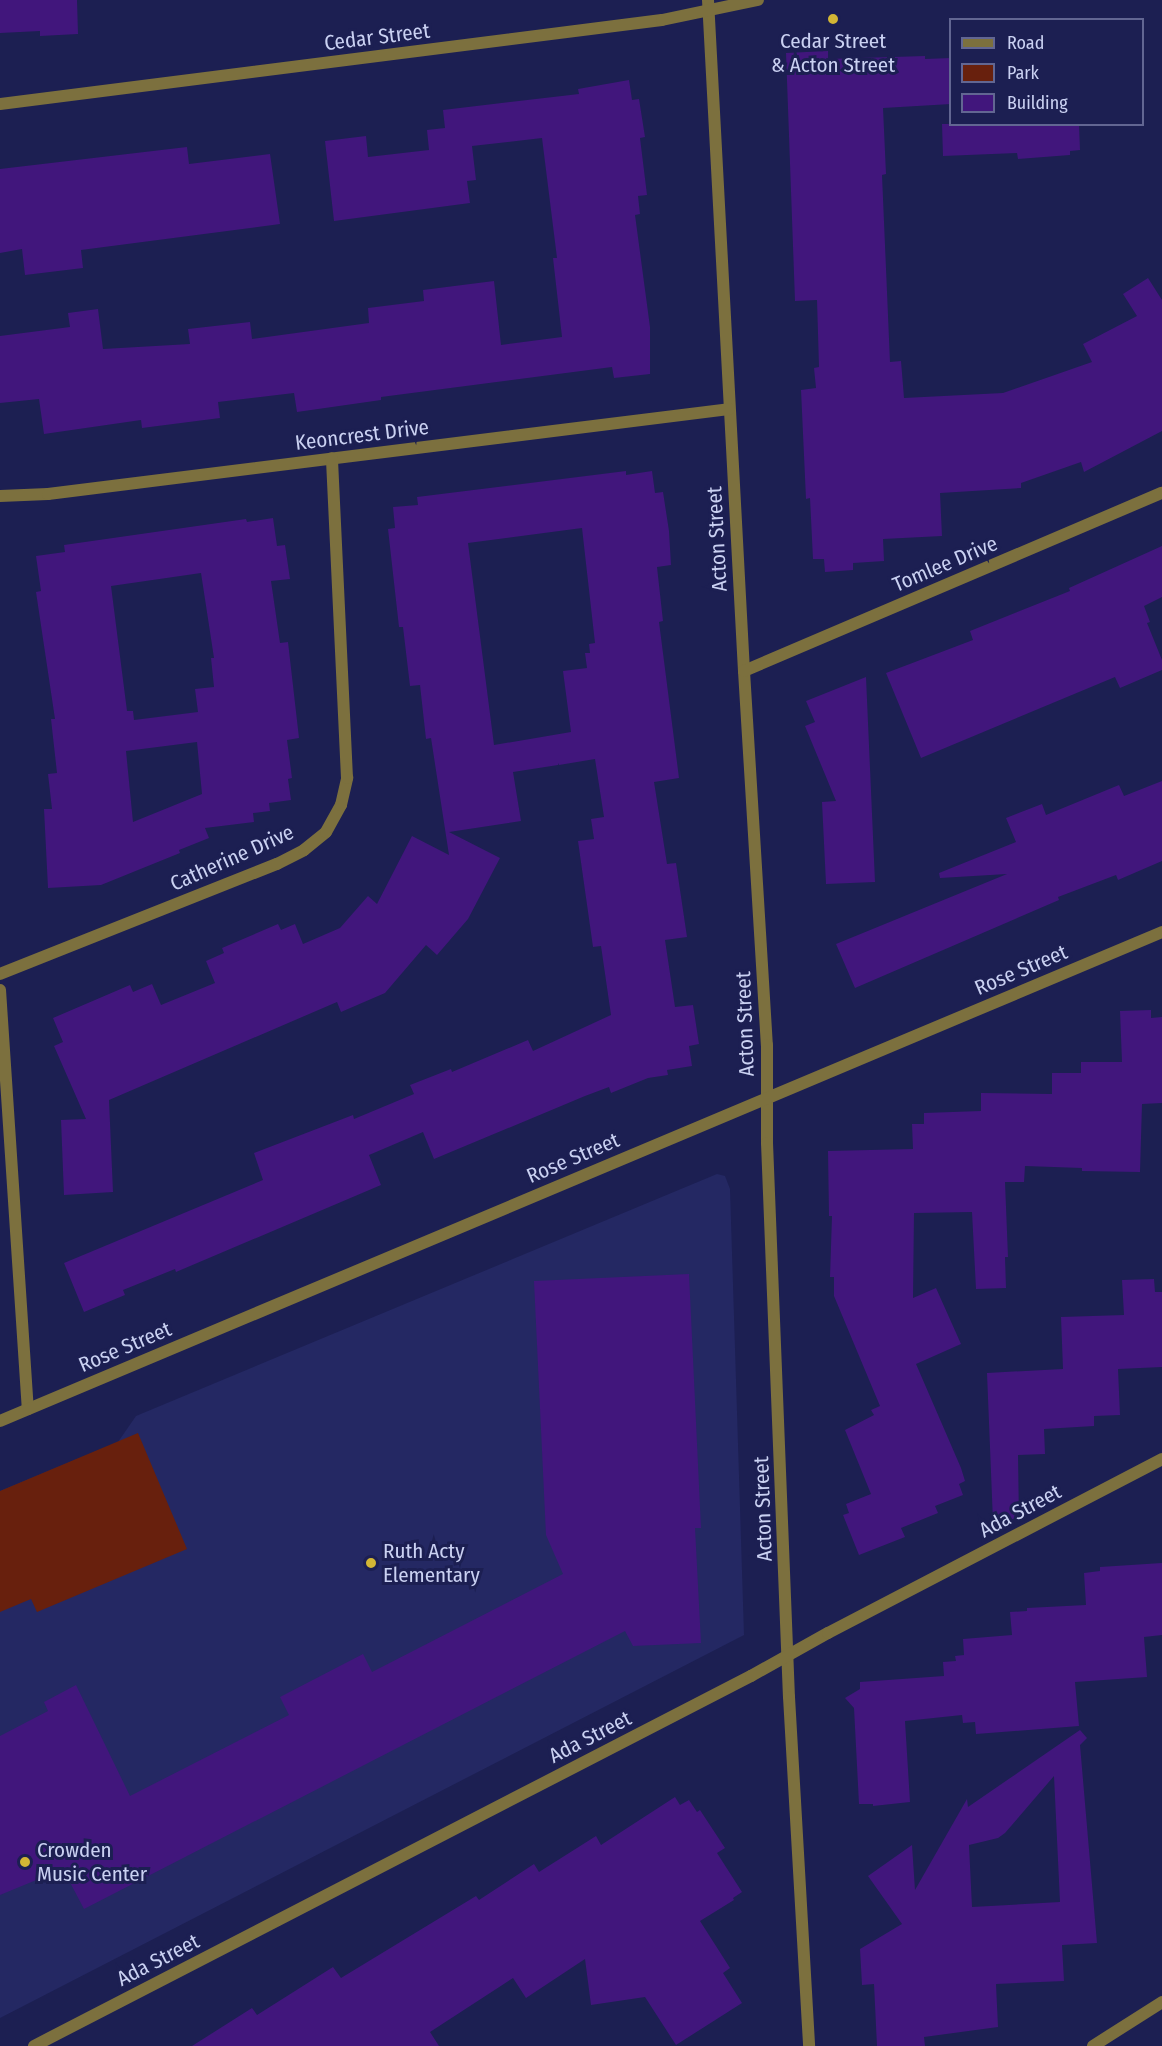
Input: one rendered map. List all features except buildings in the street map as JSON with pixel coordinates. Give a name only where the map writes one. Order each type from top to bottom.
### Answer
[{"type":"street","name":"Cedar Street","points":[[0,104],[639,23],[708,6],[758,0]]},
{"type":"street","name":"Acton Street","points":[[708,6],[766,1033],[788,1654],[809,2046]]},
{"type":"street","name":"Keoncrest Drive","points":[[0,496],[48,494],[729,409]]},
{"type":"street","name":"Catherine Drive","points":[[0,974],[277,864],[304,850],[327,832],[341,806],[347,778],[332,458]]},
{"type":"street","name":"Tomlee Drive","points":[[744,671],[1162,493]]},
{"type":"street","name":"Rose Street","points":[[0,1421],[1162,932]]},
{"type":"street","points":[[0,990],[28,1410]]},
{"type":"street","name":"Ada Street","points":[[34,2046],[741,1682],[788,1654],[1162,1459]]},
{"type":"street","points":[[1093,2046],[1162,2002]]},
{"type":"shaded area","name":"Ruth Acty Elementary","points":[[717,1174],[725,1176],[730,1189],[744,1635],[0,2018],[0,1491],[118,1442],[136,1416]]},
{"type":"green space","points":[[138,1433],[187,1549],[37,1612],[31,1599],[0,1612],[0,1491]]},
{"type":"place","name":"Cedar Street & Acton Street","points":[[833,19]]},
{"type":"place","name":"Ruth Acty Elementary","points":[[371,1563]]},
{"type":"place","name":"Crowden Music Center","points":[[25,1862]]}]
